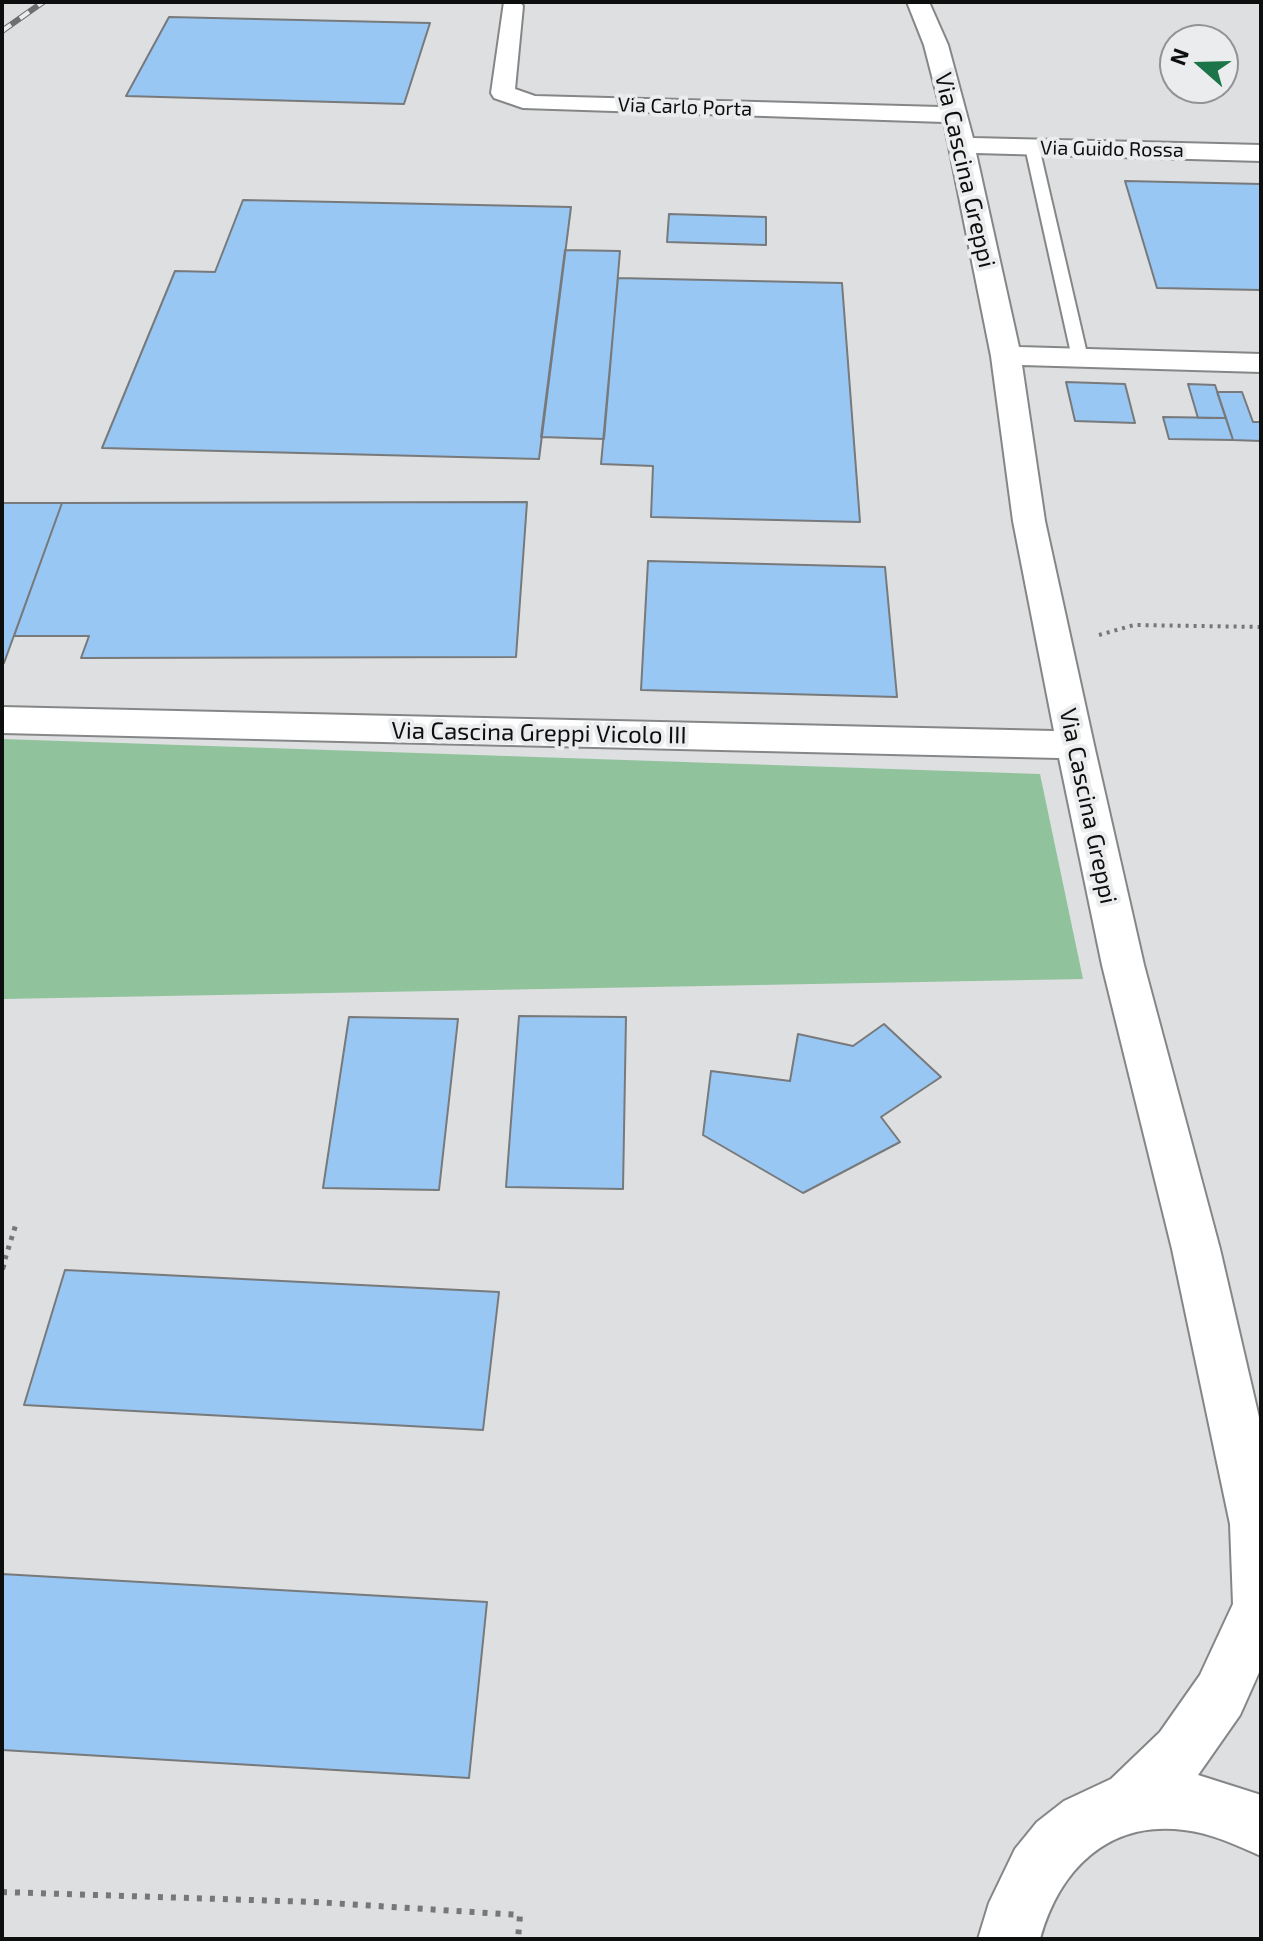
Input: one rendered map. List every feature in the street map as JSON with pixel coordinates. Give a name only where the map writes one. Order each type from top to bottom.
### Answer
[{"type":"street","name":"Via Cascina Greppi","points":[[918,2],[936,45],[958,130],[1006,356],[1029,521],[1075,745],[1123,965],[1196,1249],[1257,1524],[1260,1614]]},
{"type":"street","name":"Via Carlo Porta","points":[[512,6],[503,93],[532,103],[958,130]]},
{"type":"street","name":"Via Guido Rossa","points":[[958,130],[1032,147],[1261,153]]},
{"type":"street","points":[[1006,356],[1261,363]]},
{"type":"street","name":"Via Cascina Greppi Vicolo III","points":[[2,720],[1075,745]]},
{"type":"street","points":[[1131,1801],[1180,1752],[1220,1695],[1260,1614]]},
{"type":"street","points":[[1001,1928],[1041,1859],[1092,1815],[1131,1801],[1196,1800],[1261,1826]]},
{"type":"lane","points":[[1032,147],[1080,358]]},
{"type":"path","points":[[1052,635],[1091,637],[1134,625],[1261,627]]},
{"type":"path","points":[[2,1269],[16,1224]]},
{"type":"path","points":[[2,1892],[314,1902],[520,1915],[518,1939]]},
{"type":"green space","points":[[2,739],[1040,774],[1083,979],[2,999]]},
{"type":"building","points":[[169,17],[430,23],[404,104],[126,96]]},
{"type":"building","points":[[1125,181],[1261,184],[1261,290],[1157,288]]},
{"type":"building","points":[[243,200],[571,207],[539,459],[102,448],[175,271],[215,272]]},
{"type":"building","points":[[669,214],[766,217],[766,245],[667,242]]},
{"type":"building","points":[[565,250],[620,251],[604,439],[541,437]]},
{"type":"building","points":[[618,278],[842,283],[860,522],[651,517],[653,466],[601,464]]},
{"type":"building","points":[[1066,382],[1125,384],[1135,423],[1075,421]]},
{"type":"building","points":[[1188,384],[1215,385],[1226,418],[1198,418]]},
{"type":"building","points":[[1217,392],[1242,392],[1253,422],[1261,422],[1261,441],[1233,440]]},
{"type":"building","points":[[1163,417],[1226,418],[1233,440],[1169,439]]},
{"type":"building","points":[[527,502],[516,657],[81,658],[89,636],[14,636],[62,503]]},
{"type":"building","points":[[2,503],[62,503],[4,663],[2,663]]},
{"type":"building","points":[[648,561],[885,567],[897,697],[641,690]]},
{"type":"building","points":[[519,1016],[626,1017],[623,1189],[506,1187]]},
{"type":"building","points":[[349,1017],[458,1019],[439,1190],[323,1188]]},
{"type":"building","points":[[884,1024],[941,1077],[881,1117],[900,1142],[803,1193],[703,1135],[711,1071],[790,1081],[798,1034],[853,1046]]},
{"type":"building","points":[[65,1270],[499,1292],[483,1430],[24,1405]]},
{"type":"building","points":[[2,1574],[487,1602],[469,1778],[2,1750]]},
{"type":"railway","points":[[2,31],[43,2]]}]
